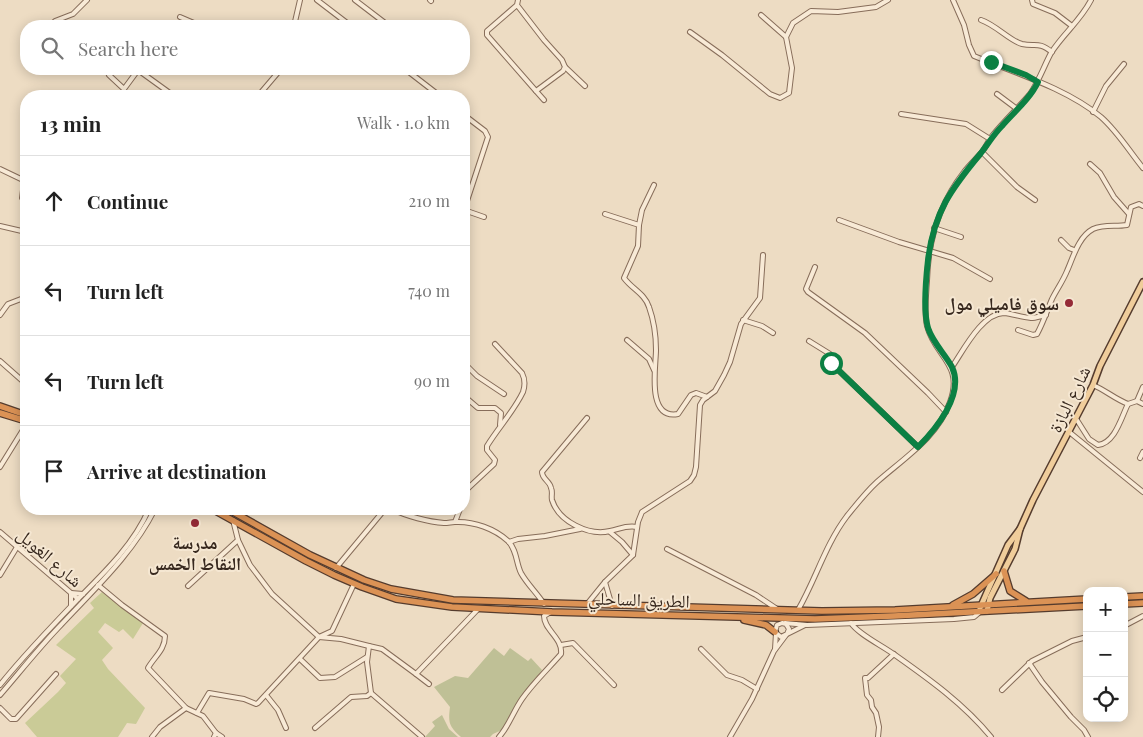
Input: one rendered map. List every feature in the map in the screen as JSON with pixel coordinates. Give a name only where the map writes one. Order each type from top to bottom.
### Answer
[{"type":"highway","points":[[0,406],[20,413]]},
{"type":"highway","points":[[0,413],[20,419]]},
{"type":"highway","name":"الطريق الساحلي","points":[[223,515],[306,561],[354,584],[396,599],[444,606],[552,612],[815,619],[1083,606]]},
{"type":"highway","name":"الطريق الساحلي","points":[[239,515],[336,568],[391,590],[452,600],[798,611],[895,610],[1083,599]]},
{"type":"highway","points":[[1004,571],[1010,591],[1028,602]]},
{"type":"highway","points":[[951,606],[973,594],[996,574]]},
{"type":"highway","points":[[1128,597],[1143,596]]},
{"type":"highway","points":[[1128,604],[1143,603]]},
{"type":"highway","points":[[730,617],[766,625],[775,632]]},
{"type":"main road","name":"شارع البازة","points":[[987,611],[985,604],[1008,545],[1020,529],[1143,282]]},
{"type":"main road","name":"شارع البازة","points":[[980,611],[1015,549],[1020,529]]},
{"type":"street","points":[[55,20],[73,14],[87,0]]},
{"type":"street","points":[[295,20],[300,0]]},
{"type":"street","points":[[317,0],[343,20]]},
{"type":"street","points":[[355,0],[382,20]]},
{"type":"street","points":[[518,0],[517,5],[487,31],[487,35],[544,100]]},
{"type":"street","points":[[690,32],[770,94],[780,98],[789,92],[791,87],[792,68],[786,37],[793,23],[811,11],[838,12],[876,7],[888,0]]},
{"type":"street","points":[[953,0],[964,23],[974,56],[1026,75],[1094,112],[1117,133],[1143,168]]},
{"type":"street","points":[[1032,0],[1035,5],[1055,13],[1072,26]]},
{"type":"street","points":[[798,611],[825,552],[847,516],[875,484],[934,431],[946,412],[953,393],[952,367],[940,352],[928,327],[926,288],[934,228],[955,185],[982,152],[990,139],[1030,94],[1038,82],[1052,52],[1091,0]]},
{"type":"street","points":[[517,5],[562,60],[565,67],[585,86]]},
{"type":"street","points":[[761,15],[786,37]]},
{"type":"street","points":[[180,16],[189,20]]},
{"type":"street","points":[[981,20],[991,24],[1020,43],[1039,44],[1052,52]]},
{"type":"street","points":[[1094,112],[1106,86],[1124,64]]},
{"type":"street","points":[[536,91],[563,71],[565,67]]},
{"type":"street","points":[[109,75],[124,89],[134,75]]},
{"type":"street","points":[[145,75],[166,90]]},
{"type":"street","points":[[263,90],[276,75]]},
{"type":"street","points":[[413,75],[432,90]]},
{"type":"street","points":[[997,94],[1017,109]]},
{"type":"street","points":[[901,114],[966,124],[990,139]]},
{"type":"street","points":[[470,120],[485,131],[488,136],[470,192]]},
{"type":"street","points":[[982,152],[1017,187],[1035,200]]},
{"type":"street","points":[[1090,164],[1100,173],[1114,196],[1129,214]]},
{"type":"street","points":[[0,169],[20,179]]},
{"type":"street","points":[[654,185],[642,210],[638,246],[624,278],[642,294],[650,309],[656,348],[654,390],[663,410],[673,415],[678,414],[691,395],[696,393],[707,397]]},
{"type":"street","points":[[1018,330],[1033,335],[1037,334],[1066,273],[1074,250],[1079,246],[1086,234],[1095,228],[1117,224],[1127,225],[1131,207],[1135,205],[1143,206]]},
{"type":"street","points":[[470,212],[484,217]]},
{"type":"street","points":[[605,214],[639,225]]},
{"type":"street","points":[[840,220],[900,242],[953,258],[990,279]]},
{"type":"street","points":[[0,226],[20,231]]},
{"type":"street","points":[[934,228],[961,238]]},
{"type":"street","points":[[1061,240],[1074,250]]},
{"type":"street","points":[[586,605],[605,582],[633,555],[637,527],[642,512],[690,481],[694,475],[700,405],[715,391],[728,368],[743,320],[760,298],[763,255]]},
{"type":"street","points":[[815,267],[806,289],[808,292],[865,333],[946,412]]},
{"type":"street","points":[[0,315],[8,304],[20,300]]},
{"type":"street","points":[[952,367],[974,335],[989,317],[994,314],[1009,314],[1032,318],[1046,316]]},
{"type":"street","points":[[743,320],[762,326],[773,333]]},
{"type":"street","points":[[627,340],[649,359],[655,372]]},
{"type":"street","points":[[809,341],[830,354],[831,363],[918,447]]},
{"type":"street","points":[[470,486],[494,464],[495,460],[487,448],[523,392],[524,378],[514,362],[494,344]]},
{"type":"street","points":[[0,361],[20,379]]},
{"type":"street","points":[[470,369],[504,394]]},
{"type":"street","points":[[1093,385],[1128,404],[1137,401],[1143,404]]},
{"type":"street","points":[[1137,401],[1143,387]]},
{"type":"street","points":[[470,401],[478,408],[495,408],[501,413],[499,427]]},
{"type":"street","points":[[1075,417],[1089,439],[1098,446],[1105,444],[1113,436],[1128,404]]},
{"type":"street","points":[[582,529],[574,525],[558,510],[552,500],[550,484],[542,474],[586,418]]},
{"type":"street","points":[[1068,431],[1143,492]]},
{"type":"street","points":[[0,467],[20,435]]},
{"type":"street","points":[[1140,458],[1143,452]]},
{"type":"street","points":[[0,695],[80,601],[83,594],[127,546],[147,515]]},
{"type":"street","points":[[0,686],[70,608],[98,585],[133,545],[151,515]]},
{"type":"street","points":[[336,568],[380,515]]},
{"type":"street","points":[[408,515],[438,522],[481,525],[498,534],[509,542],[525,580],[544,604]]},
{"type":"street","points":[[455,522],[458,515]]},
{"type":"street","points":[[233,520],[238,540],[250,565],[272,594],[319,637],[341,639],[382,649],[429,684]]},
{"type":"street","points":[[509,542],[582,529],[610,532],[625,526],[637,527]]},
{"type":"street","name":"شارع الغويل","points":[[0,532],[80,601]]},
{"type":"street","points":[[610,532],[633,555]]},
{"type":"street","points":[[188,586],[238,540]]},
{"type":"street","points":[[0,575],[17,548]]},
{"type":"street","points":[[667,550],[756,595],[778,610]]},
{"type":"street","points":[[605,582],[612,606]]},
{"type":"street","points":[[197,713],[209,693],[244,699],[256,704],[319,637],[332,631],[354,584]]},
{"type":"street","points":[[98,585],[165,636],[161,652],[148,668],[186,708],[206,719],[215,735],[222,737]]},
{"type":"street","points":[[70,608],[71,593],[83,594]]},
{"type":"street","points":[[416,674],[479,608]]},
{"type":"street","points":[[774,651],[777,625],[785,623],[866,623],[974,617],[980,611]]},
{"type":"street","points":[[499,737],[531,687],[561,654],[561,645],[544,622],[544,616],[552,612]]},
{"type":"street","points":[[1128,624],[1143,616]]},
{"type":"street","points":[[730,737],[757,689],[774,651],[789,629],[785,623]]},
{"type":"street","points":[[851,623],[856,629],[894,654],[959,704],[972,715],[990,737]]},
{"type":"street","points":[[863,633],[866,623]]},
{"type":"street","points":[[775,632],[780,636],[786,635],[807,624]]},
{"type":"street","points":[[1002,690],[1029,663],[1072,641],[1083,638]]},
{"type":"street","points":[[561,645],[573,644],[614,685]]},
{"type":"street","points":[[369,646],[367,657],[371,693],[422,737]]},
{"type":"street","points":[[701,649],[727,675],[742,680],[757,689]]},
{"type":"street","points":[[878,737],[879,727],[871,700],[867,696],[865,678],[868,678],[894,654]]},
{"type":"street","points":[[300,659],[320,678],[335,676],[367,657]]},
{"type":"street","points":[[1029,663],[1042,682],[1088,737]]},
{"type":"street","points":[[0,708],[11,718],[16,719],[56,674]]},
{"type":"street","points":[[315,728],[351,697],[367,696],[371,693]]},
{"type":"street","points":[[266,695],[278,710],[286,728]]},
{"type":"street","points":[[152,737],[186,708]]},
{"type":"green space","points":[[102,592],[143,623],[133,639],[123,629],[119,632],[105,623],[98,632],[113,648],[102,660],[108,669],[145,708],[136,724],[127,723],[118,737],[37,737],[25,723],[66,683],[60,676],[76,659],[56,645],[94,608],[90,603]]},
{"type":"green space","points":[[494,648],[504,656],[510,648],[528,661],[531,658],[542,670],[504,729],[490,737],[461,737],[450,724],[450,707],[434,687],[455,676],[468,678]]},
{"type":"green space","points":[[442,715],[449,729],[458,737],[425,737],[435,726],[432,722]]},
{"type":"place","name":"سوق فاميلي مول","points":[[1069,303]]},
{"type":"place","name":"مدرسة النقاط الخمس","points":[[195,523]]},
{"type":"route","points":[[831,363],[918,447],[941,422],[951,400],[954,377],[952,367],[940,352],[930,334],[926,320],[928,261],[932,235],[945,203],[960,178],[982,152],[992,136],[1036,87],[1038,82],[1026,75],[991,62]]}]
